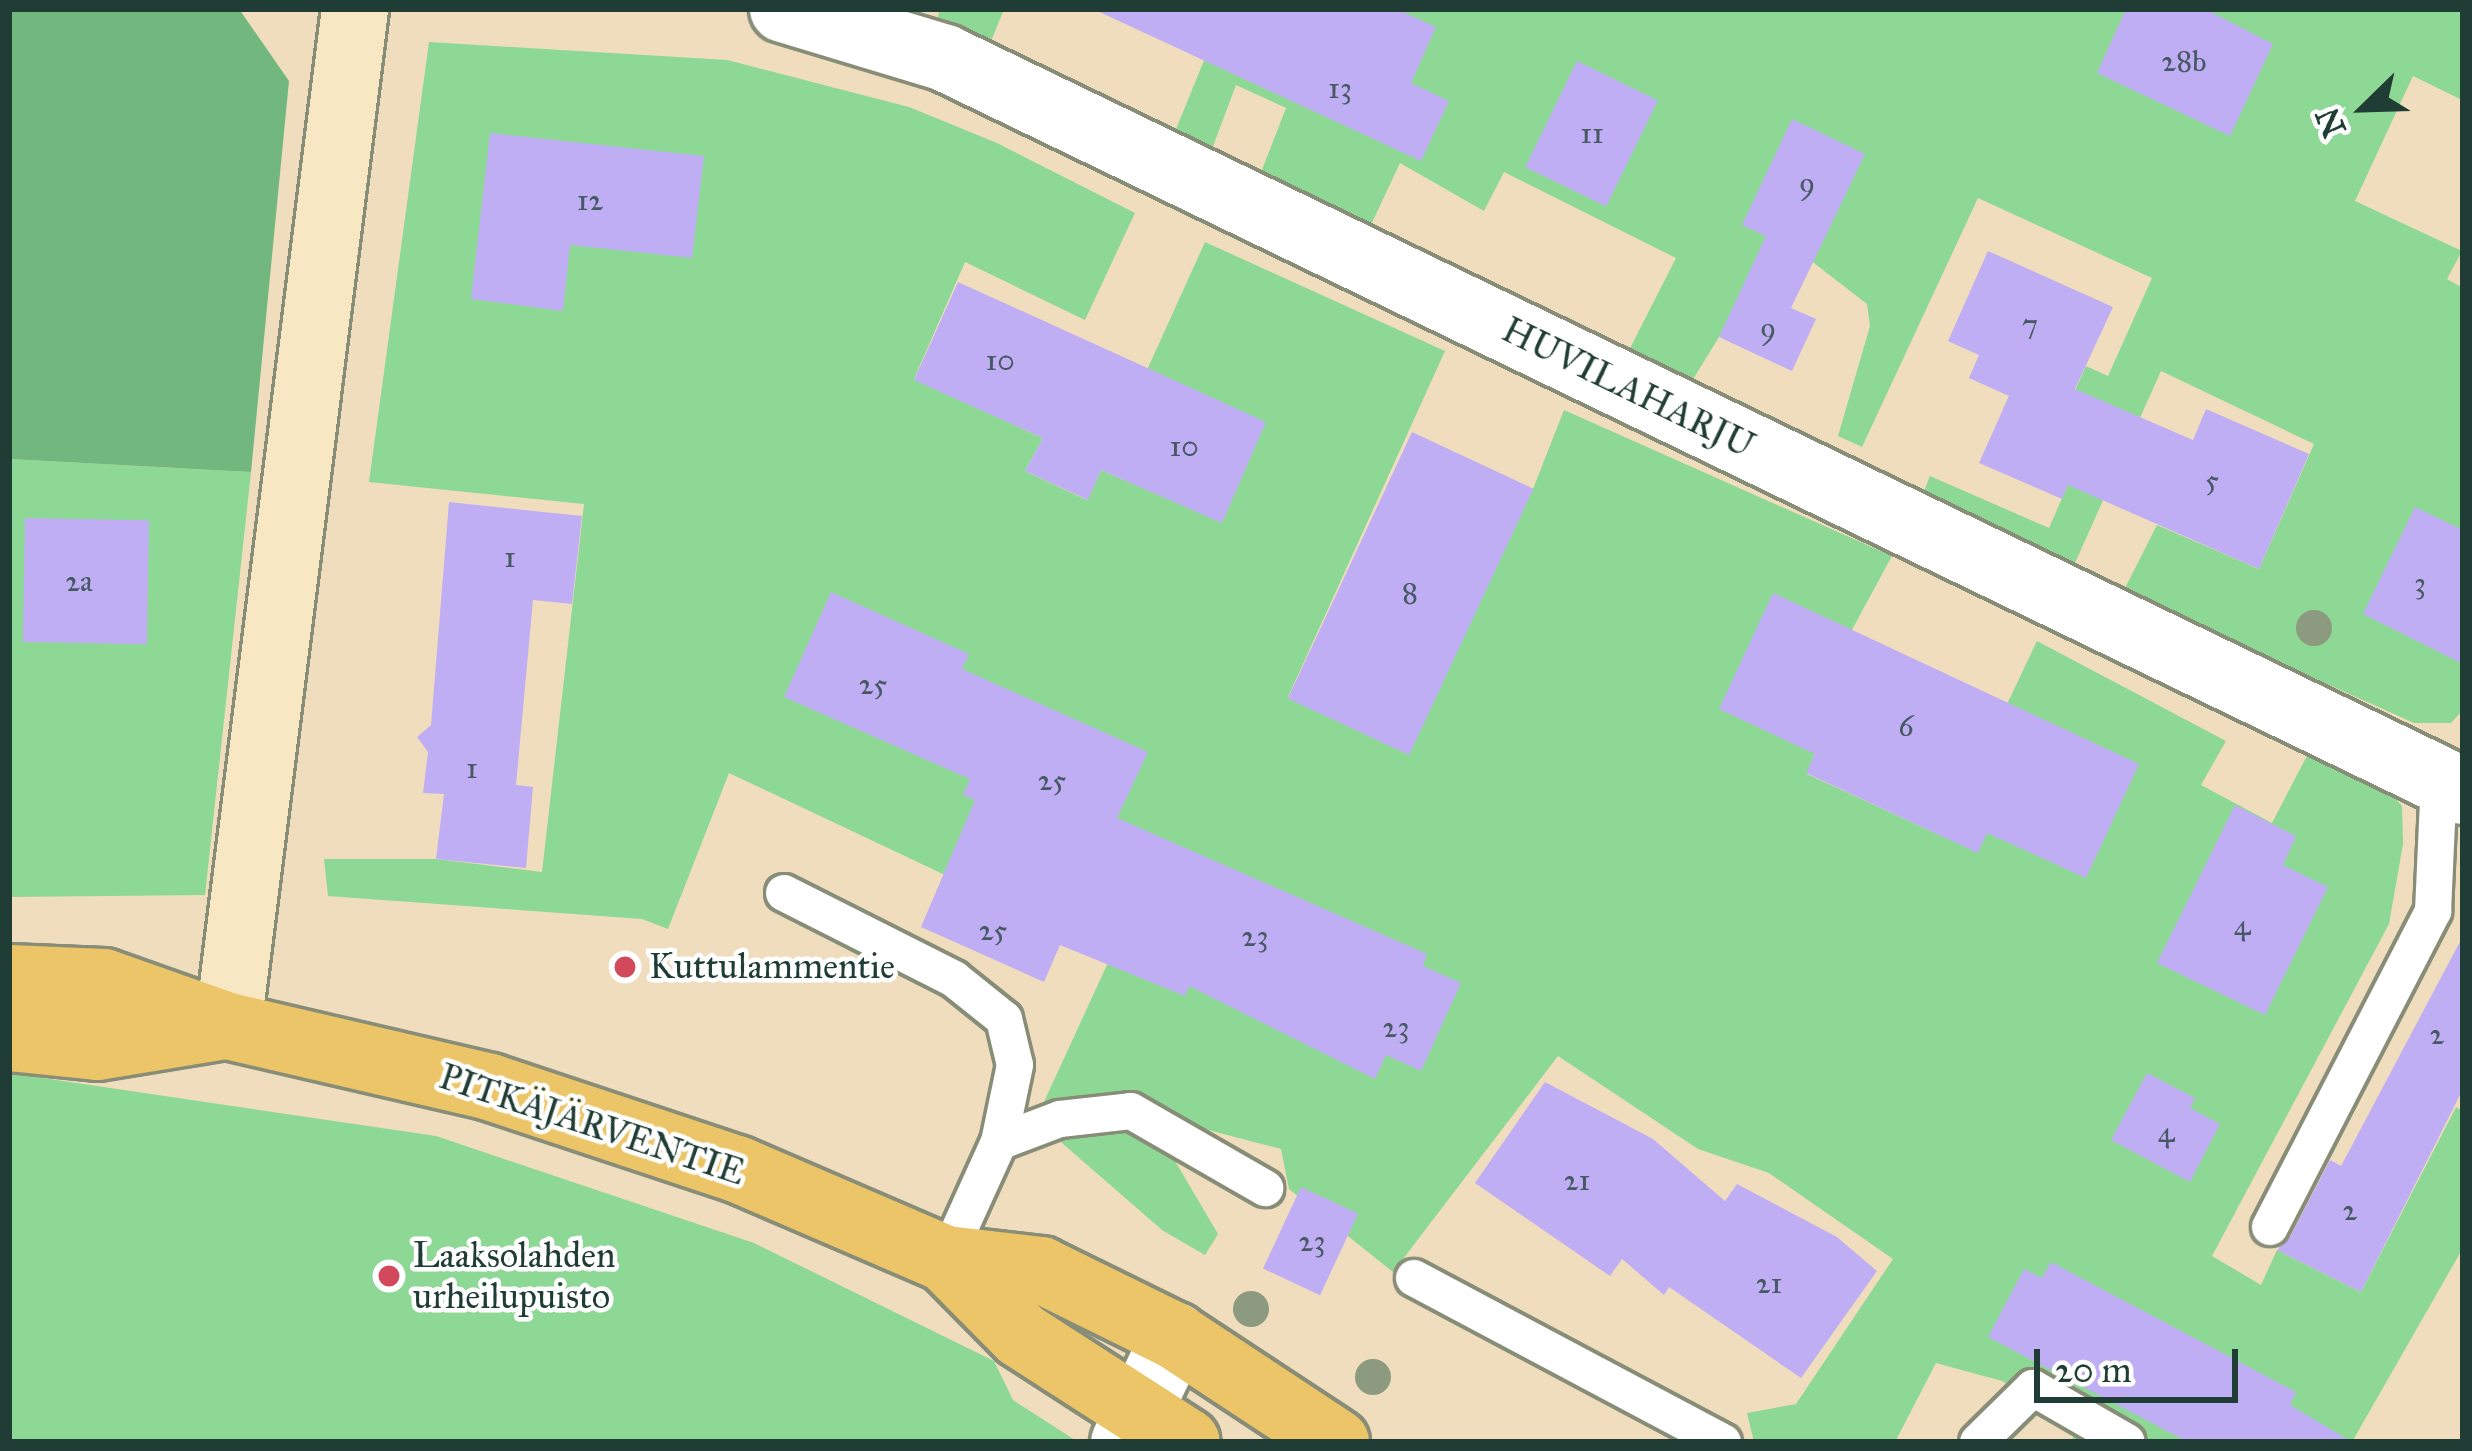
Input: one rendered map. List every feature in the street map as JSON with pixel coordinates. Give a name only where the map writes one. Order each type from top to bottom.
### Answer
[{"type":"main road","name":"PITKÄJÄRVENTIE","points":[[9,978],[104,982],[228,1026],[490,1087],[737,1168],[946,1259],[1041,1270],[1174,1336],[1336,1442]]},
{"type":"main road","name":"PITKÄJÄRVENTIE","points":[[9,1038],[98,1047],[228,1026]]},
{"type":"main road","name":"PITKÄJÄRVENTIE","points":[[946,1259],[1021,1335],[1150,1432]]},
{"type":"street","points":[[228,1026],[356,9]]},
{"type":"street","name":"HUVILAHARJU","points":[[783,9],[945,58],[2451,785]]},
{"type":"street","points":[[1150,1432],[1174,1336]]},
{"type":"lane","points":[[2270,1227],[2433,911],[2451,785]]},
{"type":"lane","points":[[784,893],[955,979],[1004,1019],[1015,1065],[999,1142],[946,1259]]},
{"type":"lane","points":[[999,1142],[1060,1119],[1131,1111],[1265,1189]]},
{"type":"lane","points":[[1414,1277],[1723,1442]]},
{"type":"lane","points":[[1978,1442],[2032,1388],[2127,1442]]},
{"type":"green space","points":[[9,9],[239,9],[289,81],[251,472],[9,459]]},
{"type":"green space","points":[[939,9],[1004,9],[992,39],[938,18]]},
{"type":"green space","points":[[1225,9],[2463,9],[2462,100],[2413,76],[2355,201],[2462,251],[2447,279],[2463,288],[2463,710],[2451,723],[2414,723],[2123,592],[2157,525],[2259,569],[2314,444],[2161,371],[2075,563],[1924,491],[1930,476],[2049,528],[2094,425],[2003,409],[2009,396],[2072,397],[2086,366],[2108,376],[2152,278],[1978,198],[1862,447],[1838,436],[1870,326],[1867,304],[1801,253],[1719,337],[1687,389],[1625,358],[1676,258],[1504,172],[1484,211],[1400,163],[1369,229],[1258,180],[1286,108],[1236,85],[1212,149],[1174,134]]},
{"type":"green space","points":[[429,42],[727,60],[909,107],[997,143],[1135,213],[1085,320],[965,262],[914,379],[1043,438],[1025,471],[1087,500],[1101,470],[1222,522],[1265,422],[1147,370],[1205,242],[1445,351],[1288,697],[1408,754],[1533,489],[1564,410],[1892,556],[1791,742],[1815,753],[1807,774],[1944,837],[2037,641],[2226,741],[2201,785],[2272,823],[2313,744],[2375,776],[2402,806],[2403,844],[2389,924],[2212,1256],[2261,1285],[2277,1250],[2361,1292],[2456,1107],[2463,1111],[2463,1248],[2352,1442],[2071,1442],[2078,1426],[2002,1381],[1936,1363],[1895,1442],[1754,1442],[1747,1413],[1796,1404],[1893,1259],[1769,1173],[1698,1149],[1558,1056],[1393,1272],[1289,1189],[1281,1149],[1174,1121],[1165,1144],[1218,1234],[1205,1255],[1162,1230],[1062,1143],[1043,1104],[1112,954],[729,773],[668,929],[642,919],[328,896],[324,859],[436,859],[542,872],[584,504],[369,482]]},
{"type":"green space","points":[[9,459],[251,472],[205,895],[9,897]]},
{"type":"green space","name":"Laaksolahden urheilupuisto","points":[[9,1073],[436,1136],[754,1243],[994,1361],[1013,1400],[1078,1442],[9,1442]]},
{"type":"building","points":[[1093,9],[1396,9],[1436,27],[1411,83],[1449,101],[1421,161]]},
{"type":"building","points":[[2126,9],[2205,9],[2273,44],[2230,136],[2097,73]]},
{"type":"building","points":[[1577,61],[1658,100],[1606,207],[1525,167]]},
{"type":"building","points":[[1792,119],[1865,154],[1791,308],[1816,319],[1792,371],[1719,337],[1766,236],[1742,225]]},
{"type":"building","points":[[490,133],[704,156],[692,258],[570,245],[563,311],[471,299]]},
{"type":"building","points":[[1988,251],[2113,307],[2075,389],[2193,440],[2206,409],[2309,454],[2259,569],[2068,485],[2062,499],[1979,463],[2009,396],[1969,378],[1979,355],[1948,341]]},
{"type":"building","points":[[958,282],[1266,422],[1222,523],[1101,470],[1088,500],[1025,471],[1043,438],[914,380]]},
{"type":"building","points":[[1412,432],[1533,489],[1409,755],[1288,698]]},
{"type":"building","points":[[449,502],[582,516],[572,604],[533,600],[516,785],[533,787],[526,868],[436,859],[444,794],[423,793],[428,752],[417,737],[431,725]]},
{"type":"building","points":[[2415,507],[2463,530],[2463,664],[2363,614]]},
{"type":"building","points":[[25,518],[149,520],[147,644],[23,642]]},
{"type":"building","points":[[831,592],[969,654],[962,669],[1148,752],[1117,818],[1427,954],[1423,966],[1461,983],[1421,1071],[1386,1055],[1375,1079],[1189,986],[1185,996],[1060,945],[1044,982],[921,927],[975,800],[963,795],[970,779],[784,697]]},
{"type":"building","points":[[1773,593],[2139,764],[2086,878],[1987,833],[1978,853],[1806,773],[1815,754],[1719,709]]},
{"type":"building","points":[[2235,805],[2296,836],[2283,865],[2328,887],[2265,1015],[2157,963]]},
{"type":"building","points":[[2463,936],[2463,1089],[2361,1292],[2277,1250],[2290,1237],[2330,1160],[2341,1166]]},
{"type":"building","points":[[2147,1073],[2195,1098],[2190,1108],[2220,1124],[2190,1182],[2111,1140]]},
{"type":"building","points":[[1545,1082],[1653,1139],[1725,1201],[1737,1184],[1837,1237],[1877,1271],[1801,1378],[1669,1287],[1664,1295],[1622,1259],[1610,1276],[1475,1183]]},
{"type":"building","points":[[1301,1187],[1358,1214],[1320,1295],[1263,1269]]},
{"type":"building","points":[[2051,1262],[2296,1392],[2290,1405],[2352,1442],[2188,1442],[1988,1337],[2024,1269],[2042,1278]]},
{"type":"place","name":"Kuttulammentie","points":[[625,967]]},
{"type":"place","name":"Laaksolahden urheilupuisto","points":[[389,1276]]}]
